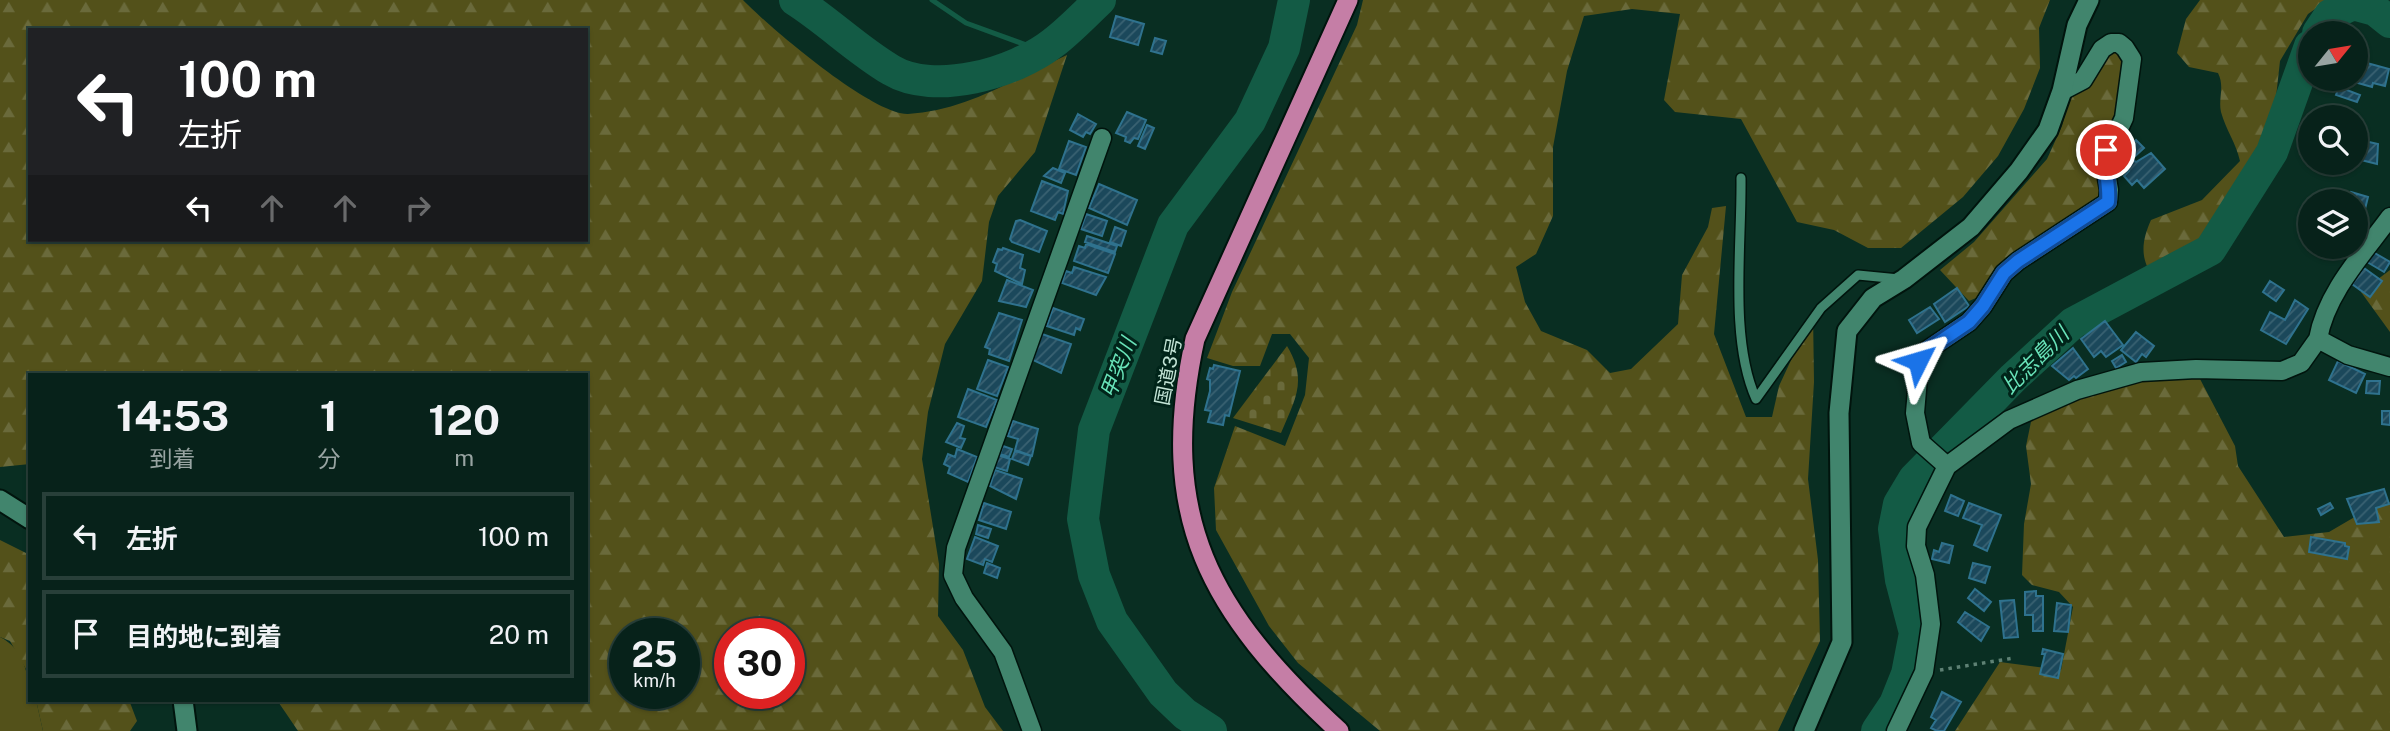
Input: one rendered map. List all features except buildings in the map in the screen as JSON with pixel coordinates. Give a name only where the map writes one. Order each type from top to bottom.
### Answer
[{"type":"highway","name":"国道3号","points":[[1339,731],[1289,685],[1246,634],[1216,588],[1197,542],[1184,486],[1181,450],[1183,404],[1195,339],[1348,0]]},
{"type":"street","points":[[1804,731],[1842,642],[1839,413],[1847,331],[1873,298],[1904,279],[1971,227],[2020,171],[2048,130],[2062,91],[2077,25],[2089,0]]},
{"type":"street","points":[[1947,466],[1921,443],[1914,413],[1920,355],[1969,322],[2004,273],[2018,261],[2108,202],[2109,190],[2104,161],[2124,118],[2132,59],[2119,43],[2111,43],[2102,49],[2083,80],[2062,91]]},
{"type":"street","points":[[1032,731],[1003,652],[964,598],[953,575],[954,562],[956,548],[1017,371],[1102,138]]},
{"type":"street","points":[[1896,731],[1924,673],[1931,624],[1925,575],[1916,546],[1917,527],[1947,466],[2009,420],[2077,390],[2141,372],[2196,369],[2282,371],[2301,363],[2318,339],[2322,320],[2344,281],[2390,217]]},
{"type":"street","points":[[2318,339],[2347,355],[2390,367]]},
{"type":"street","points":[[0,500],[28,518]]},
{"type":"street","points":[[183,702],[187,731]]},
{"type":"lane","points":[[1741,178],[1740,344],[1749,383],[1756,399],[1821,308],[1858,275],[1904,279]]},
{"type":"path","points":[[1924,673],[2014,658]]},
{"type":"green space","points":[[0,0],[743,0],[822,68],[871,100],[908,114],[929,112],[970,100],[1067,55],[1035,152],[998,196],[989,222],[982,281],[945,344],[928,412],[922,459],[939,564],[938,616],[963,650],[985,707],[1003,731],[298,731],[278,702],[588,702],[588,373],[28,373],[28,464],[0,467]]},
{"type":"green space","points":[[1363,0],[2050,0],[2039,28],[2040,68],[2024,109],[1998,156],[1963,197],[1901,248],[1868,248],[1834,230],[1797,222],[1741,119],[1675,112],[1664,100],[1680,14],[1632,9],[1584,16],[1567,71],[1553,147],[1553,216],[1536,254],[1516,267],[1525,302],[1541,331],[1587,350],[1610,373],[1631,369],[1678,324],[1682,275],[1708,227],[1712,208],[1726,206],[1714,334],[1746,417],[1772,417],[1779,386],[1813,313],[1814,382],[1808,479],[1818,560],[1820,641],[1778,731],[1380,731],[1298,663],[1269,626],[1216,530],[1214,488],[1235,426],[1285,446],[1305,395],[1309,358],[1290,334],[1272,334],[1260,366],[1233,366],[1207,358],[1232,292],[1357,25]]},
{"type":"green space","points":[[2200,0],[2328,0],[2308,14],[2304,21],[2298,21],[2298,31],[2280,61],[2275,106],[2255,175],[2206,262],[2177,280],[2154,277],[2149,270],[2144,256],[2144,242],[2151,220],[2202,200],[2240,161],[2221,112],[2221,83],[2218,73],[2189,67],[2177,53],[2186,19]]},
{"type":"green space","points":[[2107,51],[2119,52],[2125,61],[2101,182],[2104,198],[1995,268],[1976,298],[1969,301],[1940,270],[1974,242],[2047,159],[2062,126],[2071,93]]},
{"type":"green space","points":[[2390,270],[2390,332],[2361,292]]},
{"type":"green space","points":[[1287,346],[1297,370],[1298,380],[1295,400],[1281,433],[1233,418]]},
{"type":"green space","points":[[2200,379],[2235,446],[2238,466],[2284,537],[2329,532],[2370,508],[2390,502],[2390,731],[1955,731],[2000,662],[2061,670],[2073,607],[2059,592],[2032,585],[2022,575],[2024,524],[2031,484],[2026,446],[2032,417],[2114,387],[2152,380]]},
{"type":"green space","points":[[0,540],[28,554],[28,672],[10,641],[0,637]]},
{"type":"green space","points":[[0,637],[20,655],[28,678],[28,702],[36,702],[43,731],[0,731]]},
{"type":"green space","points":[[36,702],[130,702],[137,721],[130,731],[43,731]]},
{"type":"waterway","name":"甲突川","points":[[795,0],[891,70],[909,78],[929,81],[974,77],[1018,64],[1053,43],[1100,0]]},
{"type":"waterway","points":[[932,0],[966,23],[1040,50]]},
{"type":"waterway","name":"甲突川","points":[[1211,731],[1185,714],[1163,693],[1112,621],[1094,575],[1083,519],[1094,430],[1173,225],[1250,121],[1284,48],[1294,0]]},
{"type":"waterway","name":"比志島川","points":[[2326,21],[2330,15],[2353,4],[2375,10],[2390,22]]},
{"type":"waterway","name":"比志島川","points":[[1877,731],[1895,704],[1907,674],[1915,633],[1901,580],[1894,529],[1899,504],[1914,479],[2013,378],[2073,323],[2210,250],[2272,152],[2298,79]]},
{"type":"route","points":[[1918,361],[1920,355],[1969,322],[2004,273],[2018,261],[2108,202],[2109,190],[2104,161],[2106,150]]}]
